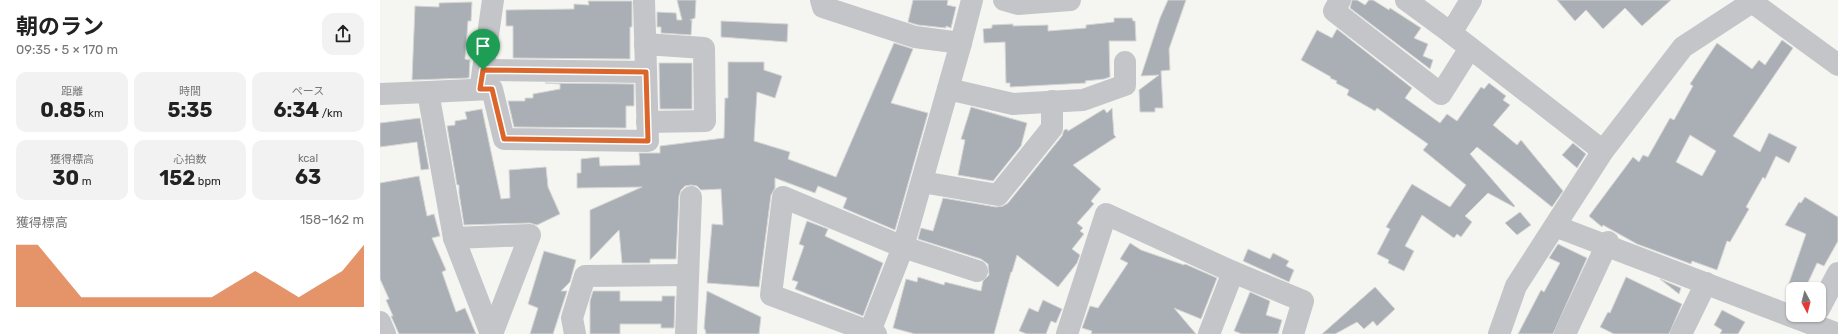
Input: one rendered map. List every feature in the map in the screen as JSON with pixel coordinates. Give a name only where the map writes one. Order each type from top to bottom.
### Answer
[{"type":"street","points":[[482,80],[493,0]]},
{"type":"street","points":[[482,80],[492,89],[504,139],[648,141],[644,0]]},
{"type":"street","points":[[820,0],[823,7],[915,37],[961,43]]},
{"type":"street","points":[[972,0],[904,247],[872,333],[771,294],[783,197],[904,247],[977,271]]},
{"type":"street","points":[[1004,0],[1018,4],[1070,0]]},
{"type":"street","points":[[1340,0],[1334,11],[1441,94],[1470,48]]},
{"type":"street","points":[[1406,0],[1603,151]]},
{"type":"street","points":[[1451,34],[1471,0]]},
{"type":"street","points":[[1499,334],[1516,286],[1554,226],[1603,151],[1683,47],[1754,1],[1838,65]]},
{"type":"street","points":[[645,44],[704,48],[705,121],[647,122]]},
{"type":"street","points":[[948,89],[1013,104],[1083,100],[1125,85],[1125,62]]},
{"type":"street","points":[[380,94],[428,92],[482,80],[646,72]]},
{"type":"street","points":[[428,92],[454,238],[492,334]]},
{"type":"street","points":[[922,182],[998,195],[1052,128],[1052,101]]},
{"type":"street","points":[[686,334],[691,197]]},
{"type":"street","points":[[1067,334],[1106,214],[1233,272],[1303,301],[1293,334]]},
{"type":"street","points":[[1554,226],[1607,243],[1706,283],[1786,311]]},
{"type":"street","points":[[454,238],[530,235],[492,334]]},
{"type":"street","points":[[1565,334],[1607,243]]},
{"type":"street","points":[[1209,334],[1233,272]]},
{"type":"street","points":[[1826,296],[1838,273]]},
{"type":"street","points":[[575,334],[572,318],[584,276],[688,275]]},
{"type":"street","points":[[1681,334],[1706,283]]},
{"type":"street","points":[[380,322],[385,334]]},
{"type":"street","points":[[1817,322],[1838,334]]},
{"type":"building","points":[[677,0],[696,0],[695,18],[690,20],[692,20],[691,35],[661,33],[661,27],[657,27],[657,12],[676,13],[677,20],[682,20]]},
{"type":"building","points":[[913,0],[948,0],[947,5],[956,7],[951,28],[946,26],[946,28],[918,25],[908,22]]},
{"type":"building","points":[[1168,0],[1186,0],[1169,49],[1170,70],[1161,71],[1163,108],[1155,108],[1155,112],[1140,112],[1139,90],[1159,75],[1141,76],[1160,18]]},
{"type":"building","points":[[1352,0],[1357,0],[1365,5],[1369,0],[1373,0],[1389,10],[1390,8],[1421,28],[1414,38],[1428,44],[1423,56],[1433,60],[1430,69],[1350,8]]},
{"type":"building","points":[[1557,0],[1671,0],[1642,26],[1625,8],[1603,29],[1586,10],[1575,21]]},
{"type":"building","points":[[588,1],[632,1],[630,59],[513,58],[513,26],[506,26],[506,10],[574,9],[574,4],[589,5]]},
{"type":"building","points":[[472,2],[471,21],[468,21],[465,59],[470,60],[469,78],[412,80],[415,6],[439,7],[439,3]]},
{"type":"building","points":[[1114,18],[1132,18],[1133,21],[1135,21],[1136,41],[1109,41],[1110,77],[1085,81],[1086,83],[1010,87],[1010,83],[1006,83],[1005,42],[984,43],[983,29],[992,28],[992,25],[1048,25],[1048,31],[1086,28],[1086,25],[1114,22]]},
{"type":"building","points":[[721,21],[788,24],[787,42],[721,37]]},
{"type":"building","points":[[1337,29],[1412,88],[1405,98],[1440,123],[1447,114],[1457,121],[1481,87],[1484,89],[1489,83],[1506,96],[1503,100],[1510,105],[1493,125],[1517,145],[1521,140],[1563,191],[1552,207],[1477,147],[1470,154],[1515,206],[1514,207],[1488,193],[1465,216],[1472,222],[1461,237],[1457,234],[1454,238],[1422,215],[1405,246],[1414,251],[1404,271],[1388,263],[1389,260],[1377,254],[1390,229],[1386,227],[1412,184],[1450,207],[1466,185],[1423,150],[1428,144],[1377,108],[1375,111],[1347,95],[1349,90],[1336,83],[1337,81],[1330,78],[1331,77],[1301,60],[1317,30],[1332,38]]},
{"type":"building","points":[[1782,40],[1793,48],[1733,136],[1760,152],[1769,133],[1797,147],[1789,163],[1776,156],[1765,179],[1763,177],[1746,207],[1749,209],[1730,242],[1727,241],[1717,270],[1692,261],[1691,264],[1637,244],[1603,225],[1602,227],[1589,216],[1633,157],[1639,162],[1643,155],[1648,157],[1670,118],[1674,120],[1693,86],[1690,84],[1717,43],[1752,69],[1759,60],[1765,65]],"holes":[[[1690,135],[1716,151],[1702,176],[1676,162]]]},
{"type":"building","points":[[894,43],[913,49],[891,103],[928,113],[895,230],[843,208],[847,198],[818,186],[815,193],[775,178],[775,188],[771,195],[759,287],[707,283],[712,224],[723,225],[721,189],[701,190],[697,186],[691,185],[685,186],[681,190],[679,196],[676,259],[650,259],[650,263],[622,263],[619,230],[590,260],[590,210],[642,187],[577,188],[577,173],[581,173],[581,159],[599,157],[600,166],[640,165],[639,153],[660,153],[660,146],[724,138],[725,98],[728,98],[728,62],[764,62],[764,70],[782,76],[775,98],[757,92],[754,141],[790,152],[788,159],[836,177]]},
{"type":"building","points":[[659,63],[692,63],[692,109],[660,109]]},
{"type":"building","points":[[545,83],[634,84],[634,106],[626,106],[626,128],[514,127],[508,101],[525,101],[525,98],[533,98],[533,94],[560,89],[560,84]]},
{"type":"building","points":[[971,107],[1027,123],[1021,146],[993,181],[958,175],[965,140],[961,139]]},
{"type":"building","points":[[1112,108],[1114,135],[1116,137],[1073,165],[1101,189],[1091,201],[1094,204],[1077,223],[1083,228],[1080,231],[1084,234],[1072,249],[1080,255],[1077,263],[1058,287],[1017,255],[994,334],[915,334],[893,328],[906,279],[917,282],[918,277],[944,285],[945,282],[981,291],[983,281],[989,275],[988,264],[981,259],[918,239],[921,228],[933,231],[943,198],[996,207],[1003,206],[1008,203],[1062,136],[1064,130],[1067,129],[1068,131],[1104,109],[1107,113]]},
{"type":"building","points":[[482,109],[501,199],[510,198],[509,170],[546,167],[548,187],[560,214],[537,225],[530,223],[464,225],[459,185],[457,185],[447,126],[455,125],[455,121],[467,119],[465,112]]},
{"type":"building","points":[[420,118],[429,169],[421,170],[417,142],[380,147],[380,123]]},
{"type":"building","points":[[1573,143],[1586,154],[1577,168],[1562,155]]},
{"type":"building","points":[[419,176],[427,216],[434,214],[440,236],[432,238],[446,270],[442,272],[456,312],[465,308],[476,334],[399,334],[391,316],[393,316],[386,300],[389,299],[380,279],[380,183]]},
{"type":"building","points":[[1805,197],[1838,217],[1838,241],[1824,266],[1817,263],[1808,282],[1789,282],[1806,234],[1785,225],[1799,202],[1801,203]]},
{"type":"building","points":[[1520,212],[1531,225],[1517,235],[1505,223]]},
{"type":"building","points":[[807,221],[828,229],[825,236],[883,263],[863,316],[795,289],[798,282],[792,280],[804,246],[799,244]]},
{"type":"building","points":[[1130,243],[1141,250],[1184,265],[1185,264],[1217,278],[1201,319],[1174,308],[1196,334],[1091,334],[1092,331],[1082,328],[1090,306],[1098,308],[1128,263],[1120,259]]},
{"type":"building","points":[[1558,244],[1587,258],[1553,334],[1518,334],[1541,290],[1544,292],[1560,263],[1549,258]]},
{"type":"building","points":[[1248,249],[1270,259],[1273,253],[1289,261],[1286,266],[1294,270],[1289,282],[1243,261]]},
{"type":"building","points":[[544,251],[576,260],[570,282],[561,291],[567,291],[553,334],[530,334],[538,308],[528,304]]},
{"type":"building","points":[[1626,277],[1682,304],[1669,334],[1614,334],[1600,327],[1608,312],[1610,313]]},
{"type":"building","points":[[1660,279],[1681,288],[1679,294]]},
{"type":"building","points":[[1375,287],[1395,309],[1377,326],[1373,321],[1364,329],[1357,322],[1335,334],[1322,334]]},
{"type":"building","points":[[593,291],[620,291],[620,301],[662,301],[662,296],[675,296],[674,328],[661,328],[661,324],[620,324],[620,334],[590,334],[590,301]]},
{"type":"building","points":[[707,291],[761,317],[759,334],[706,334],[704,329]]},
{"type":"building","points":[[1250,292],[1270,301],[1266,315],[1282,320],[1278,334],[1242,334],[1234,331]]},
{"type":"building","points":[[1043,300],[1062,309],[1056,323],[1051,321],[1046,334],[1027,334],[1019,331],[1029,308],[1038,312]]},
{"type":"building","points":[[1722,310],[1745,322],[1738,334],[1720,334],[1722,330],[1714,325]]},
{"type":"route","points":[[483,70],[646,72],[648,141],[504,139],[492,89],[480,89],[483,70]]}]
